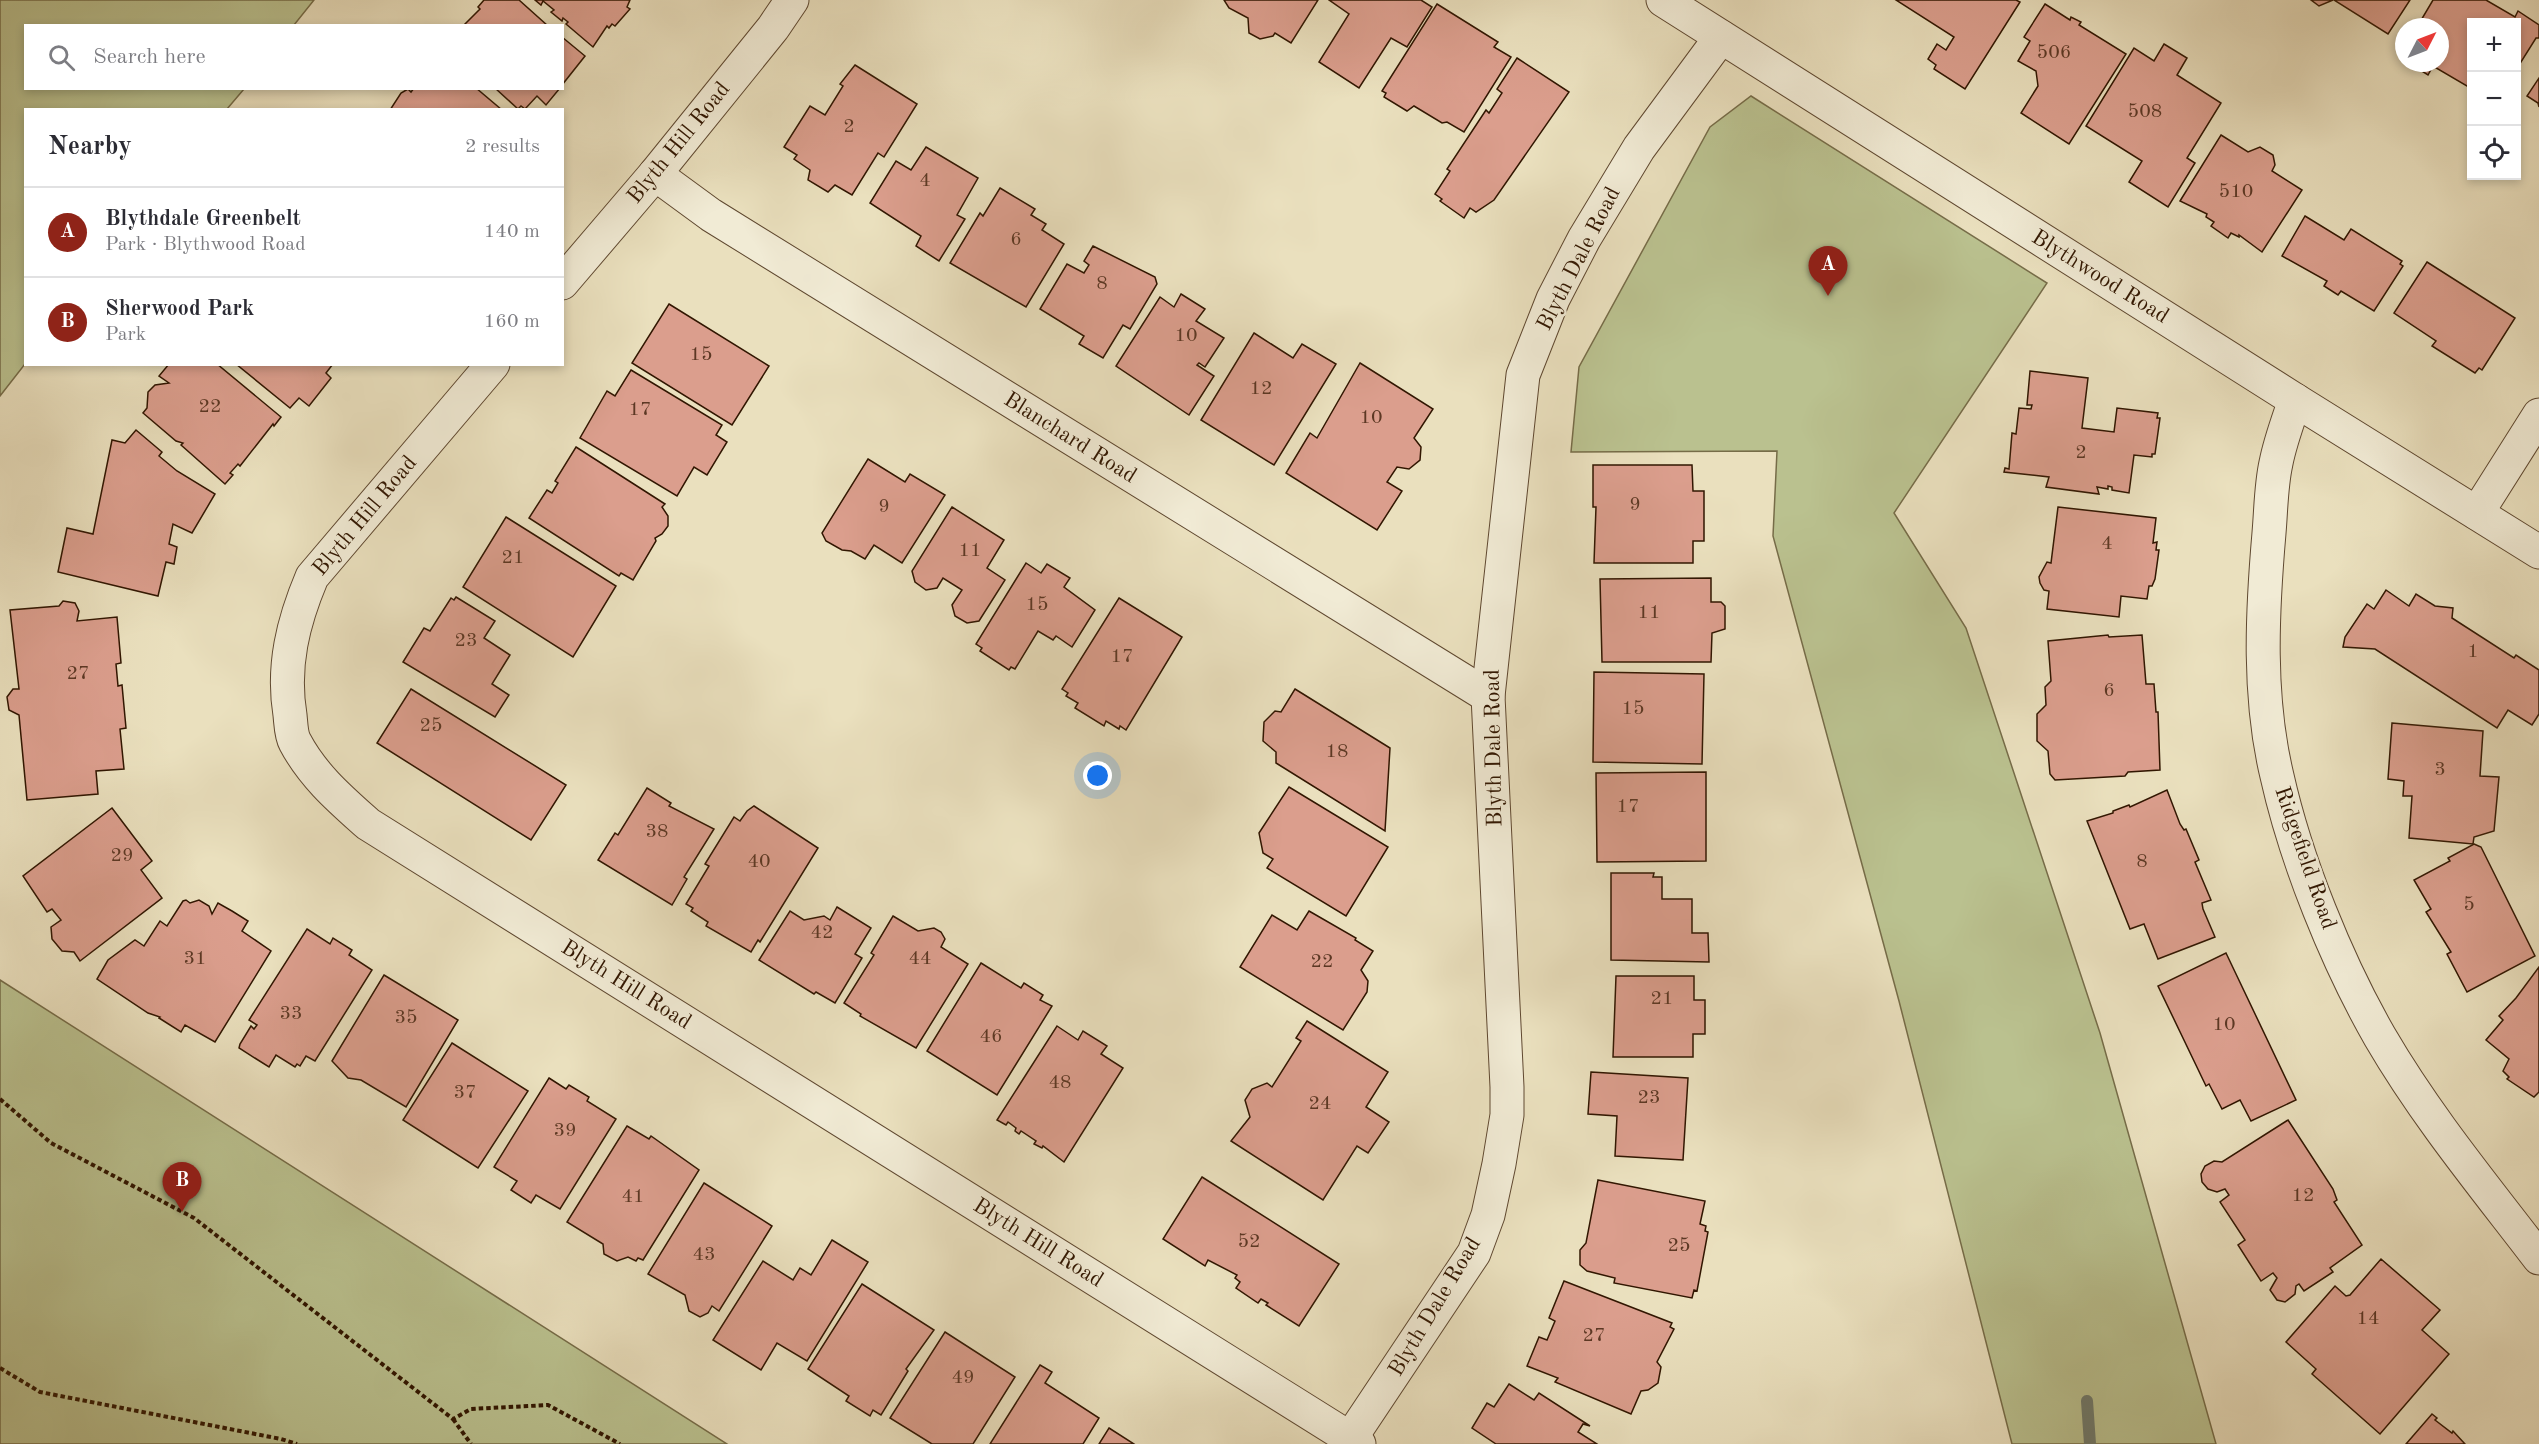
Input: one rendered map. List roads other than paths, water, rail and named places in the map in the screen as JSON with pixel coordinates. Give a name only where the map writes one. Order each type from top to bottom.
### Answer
[{"type":"street","name":"Blyth Hill Road","points":[[564,281],[655,174],[773,28],[792,0]]},
{"type":"street","name":"Blythwood Road","points":[[1663,0],[2539,552]]},
{"type":"street","name":"Blyth Dale Road","points":[[1354,1441],[1474,1253],[1488,1215],[1507,1115],[1488,696],[1523,375],[1553,299],[1584,239],[1639,148],[1721,37]]},
{"type":"street","name":"Blanchard Road","points":[[655,174],[711,215],[1488,696]]},
{"type":"street","name":"Blyth Hill Road","points":[[491,366],[312,577],[296,614],[288,655],[287,685],[294,740],[325,786],[368,824],[1354,1441]]},
{"type":"street","name":"Ridgefield Road","points":[[2295,400],[2275,465],[2263,597],[2264,675],[2276,775],[2296,843],[2347,972],[2380,1037],[2456,1149],[2539,1258]]},
{"type":"street","points":[[2477,513],[2539,415]]},
{"type":"waterway","points":[[2087,1401],[2090,1444]]},
{"type":"place","name":"Blythdale Greenbelt","points":[[1828,296]]},
{"type":"place","name":"Sherwood Park","points":[[182,1212]]}]
